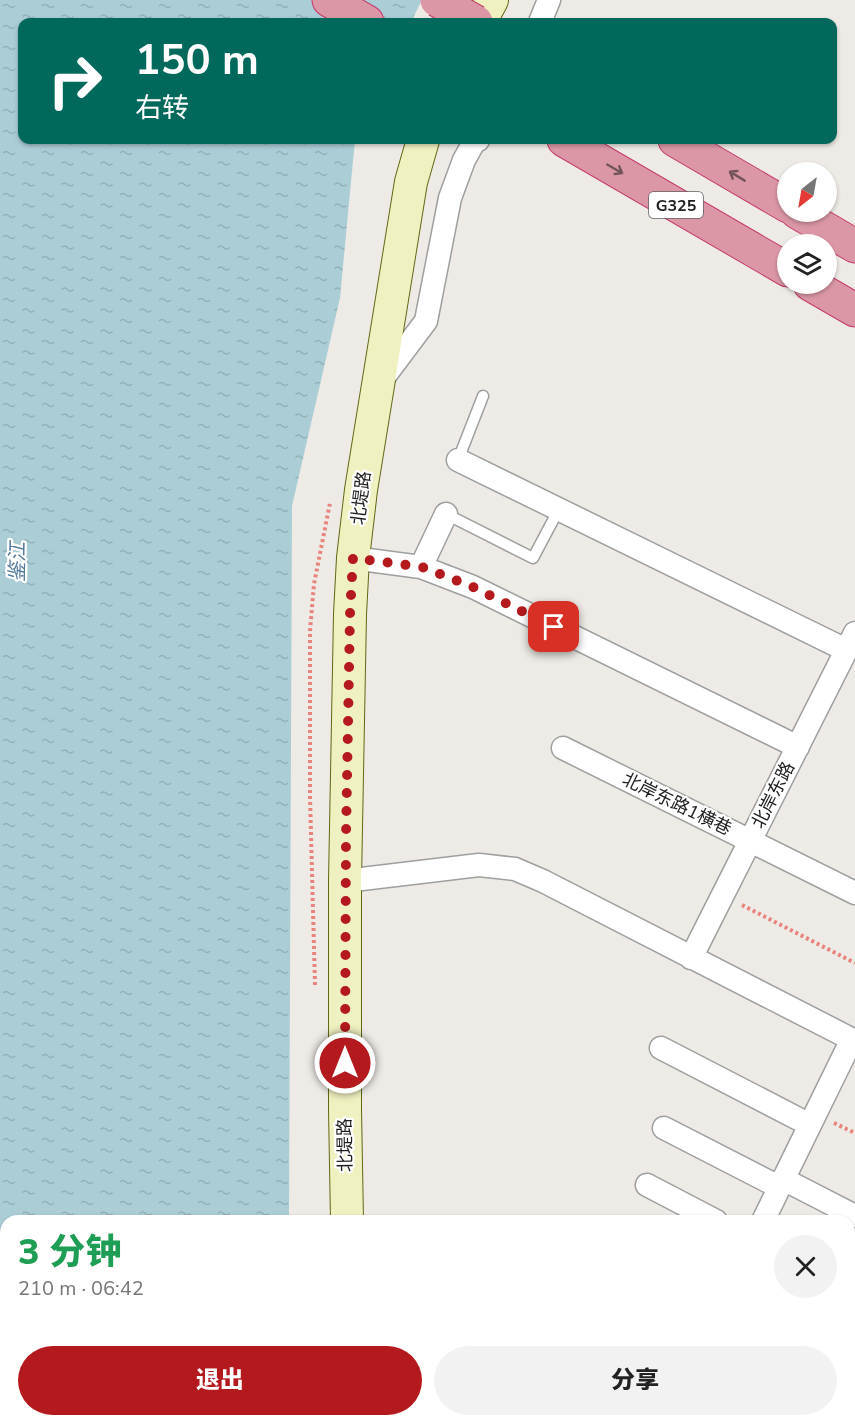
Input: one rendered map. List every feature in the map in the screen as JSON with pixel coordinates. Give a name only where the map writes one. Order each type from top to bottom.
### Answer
[{"type":"highway","points":[[329,0],[360,18]]},
{"type":"highway","points":[[437,0],[471,18]]},
{"type":"highway","name":"G325","points":[[571,144],[777,264]]},
{"type":"highway","points":[[682,144],[777,200]]},
{"type":"highway","points":[[814,222],[855,246]]},
{"type":"highway","points":[[827,294],[855,310]]},
{"type":"main road","points":[[481,18],[492,0]]},
{"type":"main road","name":"北堤路","points":[[347,1215],[345,881],[353,558],[361,490],[411,182],[422,144]]},
{"type":"street","points":[[542,18],[549,0]]},
{"type":"street","points":[[378,385],[426,321],[450,198],[464,160],[473,144]]},
{"type":"street","points":[[458,460],[559,509],[852,639]]},
{"type":"street","points":[[422,567],[446,514]]},
{"type":"street","points":[[353,558],[422,567],[473,587],[798,747]]},
{"type":"street","name":"北岸东路","points":[[691,958],[852,639]]},
{"type":"street","name":"北岸东路1横巷","points":[[563,748],[855,893]]},
{"type":"street","points":[[345,881],[478,865],[515,869],[543,881],[853,1040],[765,1215]]},
{"type":"street","points":[[661,1048],[810,1125]]},
{"type":"street","points":[[664,1128],[853,1215]]},
{"type":"street","points":[[647,1185],[704,1215]]},
{"type":"lane","points":[[458,460],[483,396]]},
{"type":"lane","points":[[446,514],[533,558],[559,509]]},
{"type":"path","points":[[723,895],[855,963]]},
{"type":"water","name":"鉴江","points":[[0,0],[422,0],[413,18],[18,18],[18,144],[355,144],[340,298],[292,506],[289,1215],[0,1215]]},
{"type":"route","points":[[345,1063],[345,881],[353,558],[422,567],[473,587],[554,627]]}]
